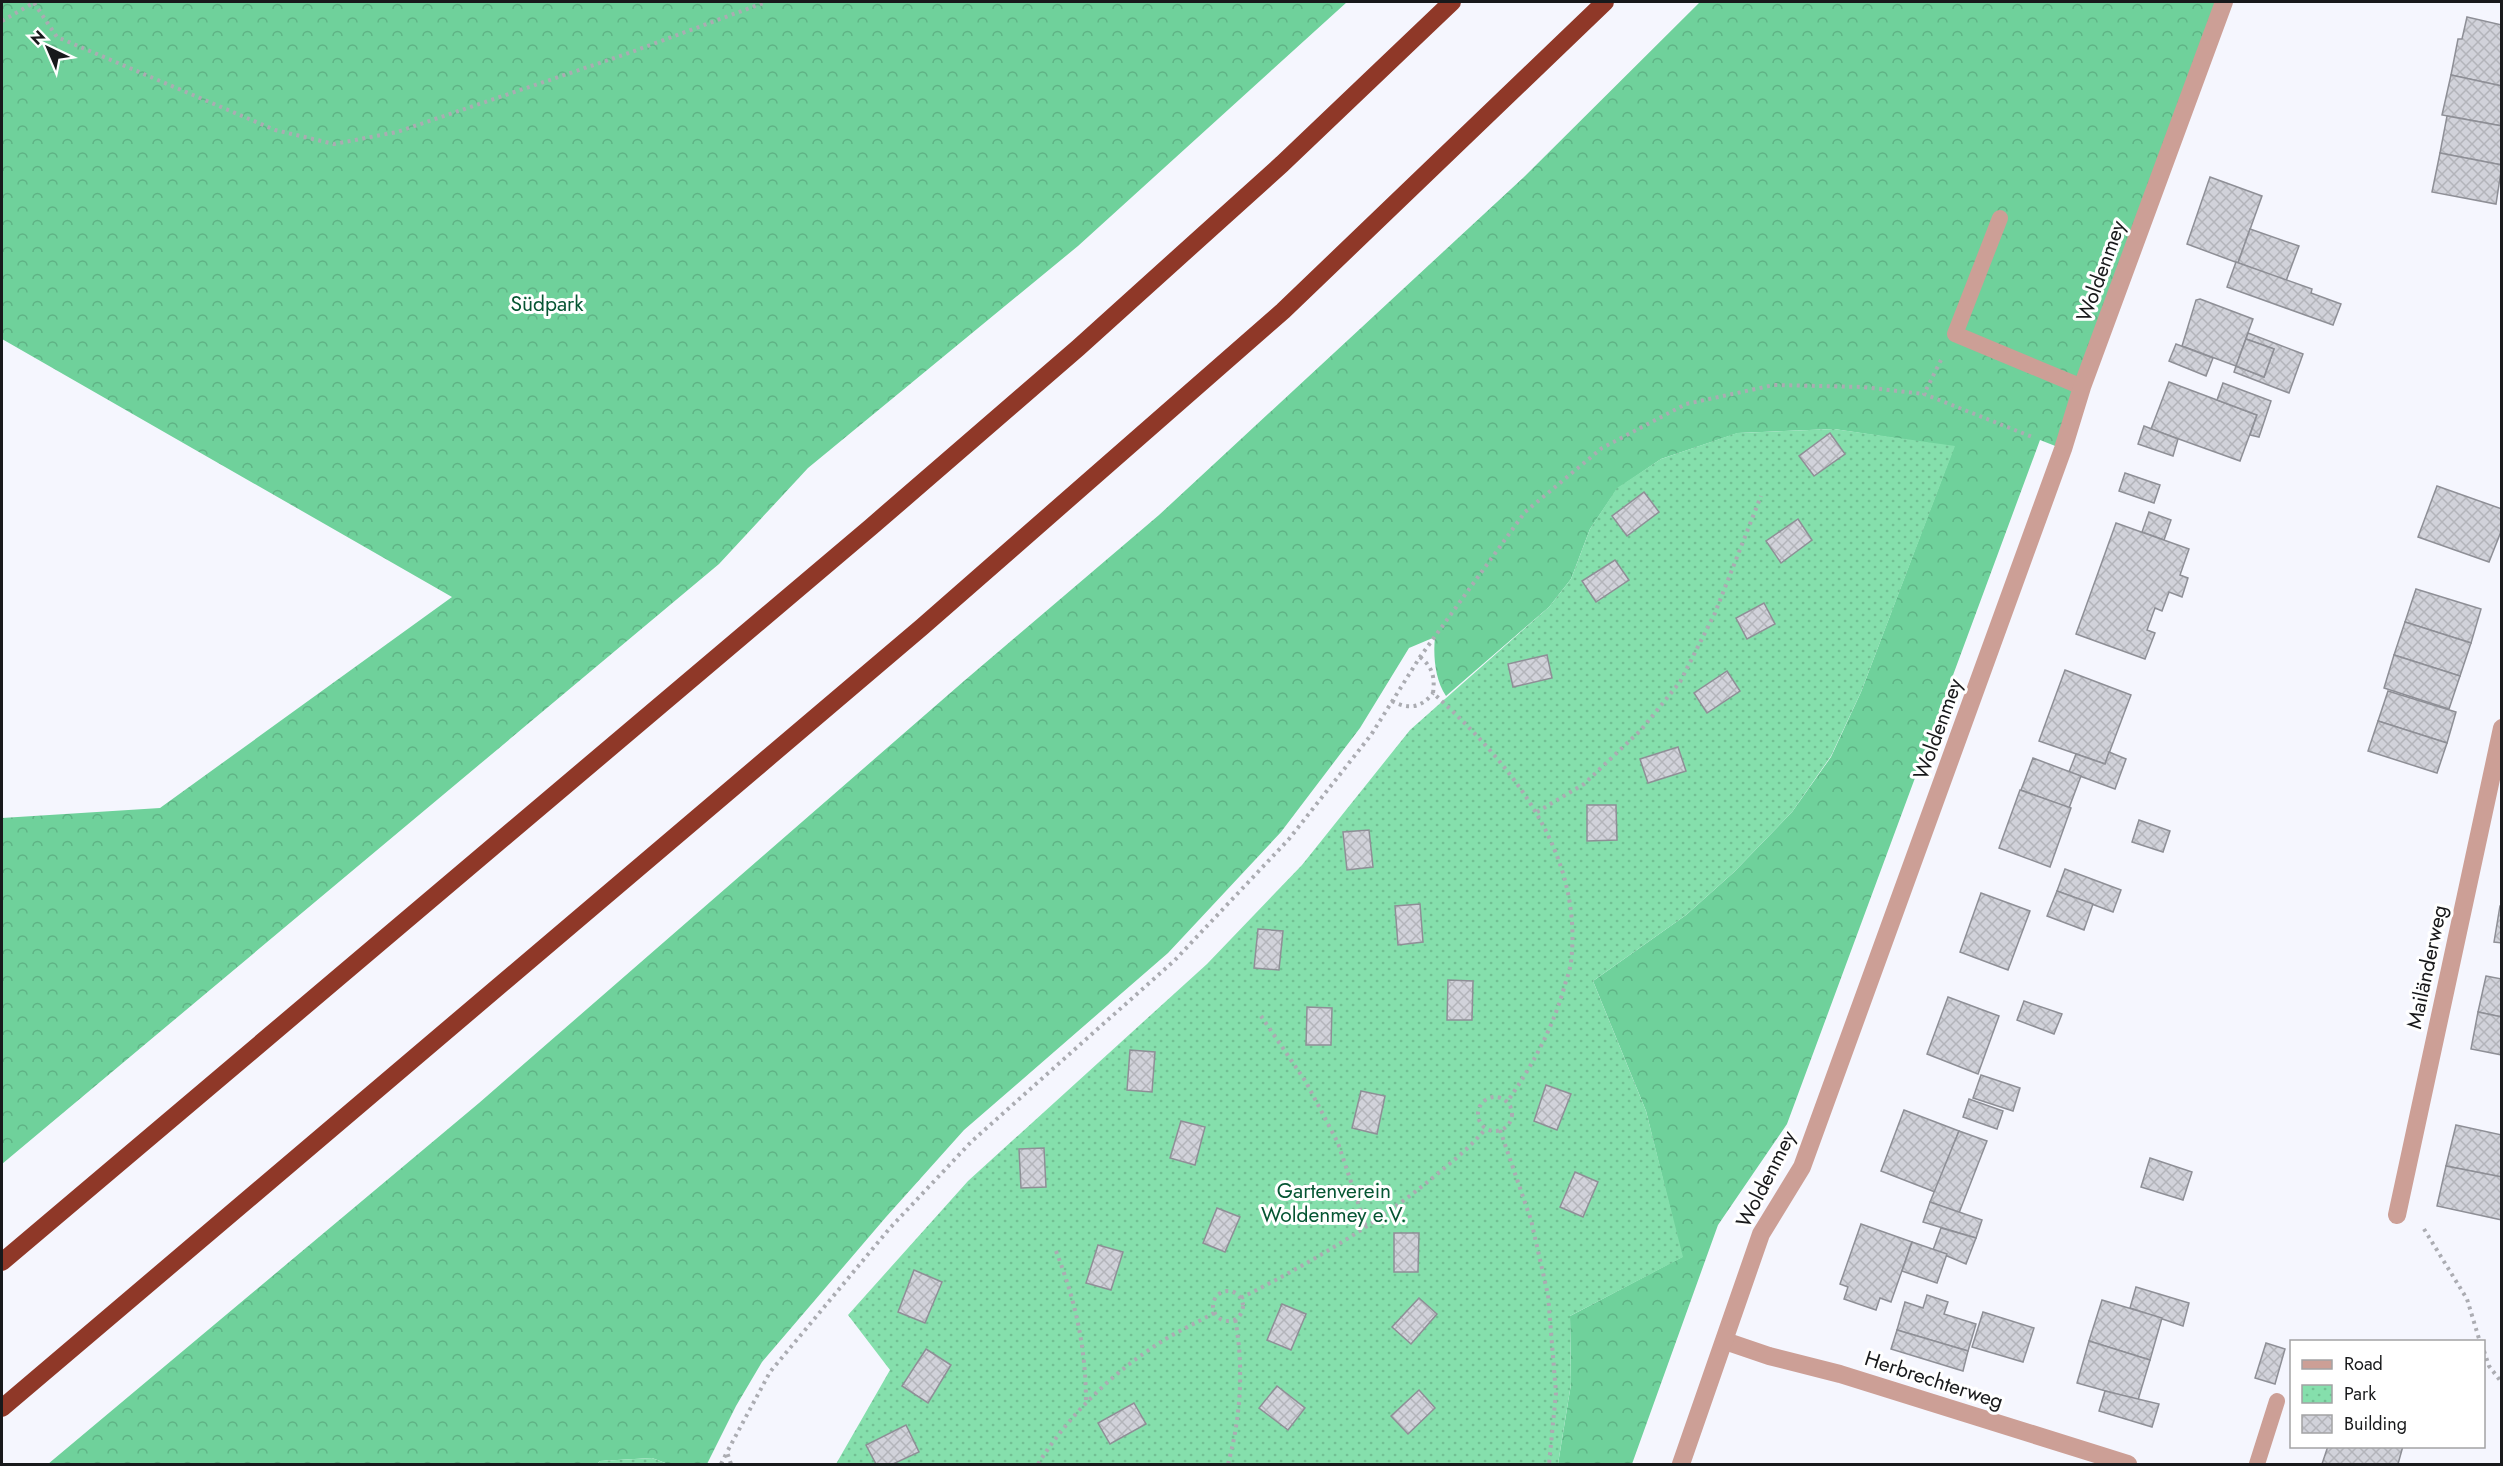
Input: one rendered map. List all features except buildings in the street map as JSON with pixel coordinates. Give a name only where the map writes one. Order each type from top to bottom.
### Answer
[{"type":"highway","points":[[2,1262],[853,543],[1078,348],[1282,164],[1452,2]]},
{"type":"highway","points":[[2,1408],[922,627],[1283,311],[1605,2]]},
{"type":"street","name":"Woldenmey","points":[[1681,1464],[1761,1234],[1802,1167],[2063,449],[2082,387],[2224,2]]},
{"type":"street","name":"Mailänderweg","points":[[2397,1215],[2502,728]]},
{"type":"street","name":"Herbrechterweg","points":[[1725,1341],[1769,1356],[1840,1374],[2128,1464]]},
{"type":"lane","points":[[2000,218],[1955,334],[2082,387]]},
{"type":"lane","points":[[2257,1464],[2277,1401]]},
{"type":"path","points":[[2,21],[35,2],[57,37],[275,130],[334,144],[408,128],[626,54],[766,2]]},
{"type":"path","points":[[1924,393],[1955,334]]},
{"type":"path","points":[[721,1464],[770,1372],[890,1228],[988,1126],[1175,960],[1289,839],[1371,735],[1420,657],[1526,512],[1602,448],[1686,404],[1774,385],[1863,387],[1924,393],[2063,449]]},
{"type":"path","points":[[1537,812],[1584,784],[1641,730],[1680,682],[1715,613],[1761,496]]},
{"type":"path","points":[[1392,701],[1412,708],[1426,701],[1433,693],[1435,682],[1432,670],[1420,657]]},
{"type":"path","points":[[1433,693],[1480,738],[1509,770],[1537,812],[1560,864],[1571,915],[1571,963],[1556,1015],[1532,1066],[1507,1102]]},
{"type":"path","points":[[1261,1016],[1306,1082],[1338,1143],[1366,1227]]},
{"type":"path","points":[[1497,1096],[1507,1102],[1512,1110],[1510,1122],[1500,1130],[1486,1128],[1481,1123],[1478,1109],[1486,1099],[1497,1096]]},
{"type":"path","points":[[1241,1298],[1309,1263],[1406,1201],[1460,1155],[1486,1128]]},
{"type":"path","points":[[1500,1130],[1531,1220],[1548,1295],[1556,1393],[1549,1464]]},
{"type":"path","points":[[2397,1215],[2423,1227],[2467,1299],[2480,1340]]},
{"type":"path","points":[[1056,1251],[1071,1291],[1082,1335],[1086,1404]]},
{"type":"path","points":[[1228,1290],[1241,1298],[1243,1306],[1240,1315],[1235,1318],[1229,1321],[1219,1319],[1214,1313],[1213,1302],[1219,1293],[1228,1290]]},
{"type":"path","points":[[1038,1464],[1052,1442],[1116,1375],[1161,1342],[1214,1313]]},
{"type":"path","points":[[1228,1464],[1237,1425],[1241,1389],[1241,1355],[1235,1318]]},
{"type":"path","points":[[2485,1354],[2489,1366],[2502,1383]]},
{"type":"path","points":[[727,1452],[731,1464]]},
{"type":"green space","name":"Südpark","points":[[2,2],[1347,2],[1078,246],[808,468],[719,564],[2,1164],[2,818],[160,808],[452,597],[2,339]]},
{"type":"green space","points":[[1700,2],[2224,2],[2063,449],[2040,440],[1787,1124],[1718,1225],[1632,1464],[1558,1464],[1571,1384],[1570,1316],[1682,1257],[1646,1111],[1593,981],[1686,915],[1734,872],[1792,812],[1831,757],[1861,692],[1954,447],[1834,429],[1738,433],[1661,459],[1617,489],[1590,529],[1571,579],[1549,607],[1446,696],[1439,683],[1436,667],[1435,637],[1409,648],[1360,728],[1281,832],[1168,953],[964,1130],[886,1217],[762,1362],[736,1406],[707,1464],[668,1464],[652,1458],[600,1461],[597,1464],[48,1464],[479,1103],[964,681],[1159,515],[1524,177]]},
{"type":"green space","name":"Gartenverein Woldenmey e.V.","points":[[1834,429],[1955,446],[1861,692],[1831,756],[1792,812],[1734,872],[1686,915],[1593,981],[1646,1111],[1683,1257],[1570,1316],[1571,1384],[1558,1464],[836,1464],[890,1370],[848,1315],[968,1181],[1207,964],[1302,865],[1410,730],[1549,607],[1571,579],[1590,529],[1617,488],[1661,459],[1737,433]]},
{"type":"green space","points":[[652,1458],[668,1464],[597,1464],[600,1461]]}]
